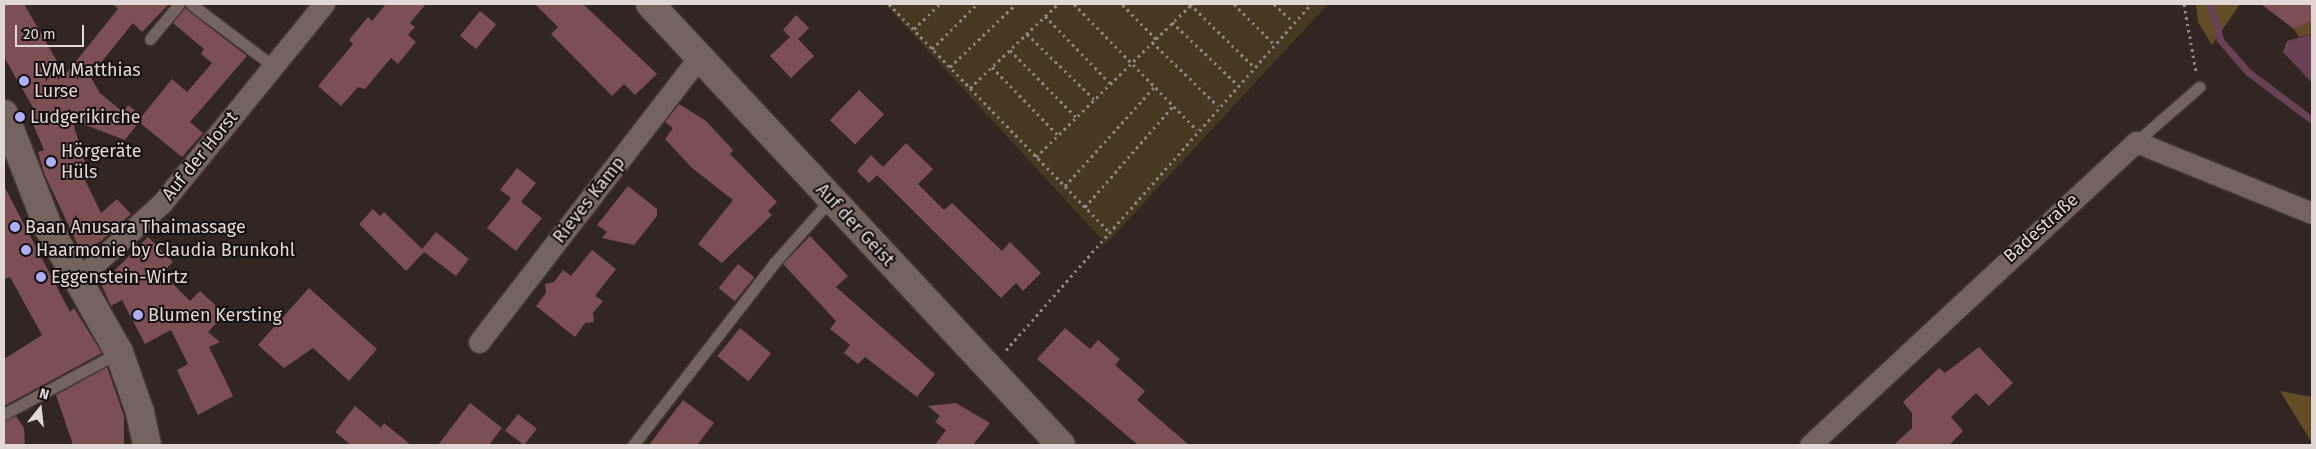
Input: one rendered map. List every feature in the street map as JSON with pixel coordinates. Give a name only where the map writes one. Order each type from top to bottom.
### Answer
[{"type":"street","name":"Auf der Horst","points":[[77,280],[162,203],[324,4]]},
{"type":"street","name":"Auf der Geist","points":[[650,4],[1060,445]]},
{"type":"street","name":"Rieves Kamp","points":[[479,342],[699,57]]},
{"type":"street","points":[[7,129],[49,229],[119,352],[140,412],[147,445]]},
{"type":"street","points":[[2136,142],[2312,212]]},
{"type":"street","name":"Badestraße","points":[[1810,445],[2136,142]]},
{"type":"lane","points":[[150,39],[179,4]]},
{"type":"lane","points":[[191,4],[273,66]]},
{"type":"lane","points":[[2136,142],[2199,87]]},
{"type":"lane","points":[[632,445],[775,262],[831,199]]},
{"type":"lane","points":[[4,414],[119,352]]},
{"type":"path","points":[[889,4],[1109,232]]},
{"type":"path","points":[[914,30],[940,4]]},
{"type":"path","points":[[932,49],[976,4]]},
{"type":"path","points":[[950,67],[1016,4]]},
{"type":"path","points":[[970,88],[1058,4]]},
{"type":"path","points":[[1074,4],[1197,130]]},
{"type":"path","points":[[1122,4],[1156,39]]},
{"type":"path","points":[[1036,157],[1191,4],[1254,66]]},
{"type":"path","points":[[1234,4],[1274,44]]},
{"type":"path","points":[[1274,4],[1294,22]]},
{"type":"path","points":[[988,368],[1310,4]]},
{"type":"path","points":[[2184,4],[2199,87]]},
{"type":"path","points":[[1045,16],[1110,83]]},
{"type":"path","points":[[1172,22],[1238,85]]},
{"type":"path","points":[[1027,34],[1094,99]]},
{"type":"path","points":[[1152,42],[1218,106]]},
{"type":"path","points":[[1010,50],[1076,117]]},
{"type":"path","points":[[992,67],[1058,135]]},
{"type":"path","points":[[1065,186],[1154,87]]},
{"type":"path","points":[[1085,207],[1173,106]]},
{"type":"shaded area","points":[[885,4],[1328,4],[1106,244]]},
{"type":"shaded area","points":[[2196,4],[2240,4],[2212,45],[2198,22]]},
{"type":"shaded area","points":[[2312,21],[2312,34],[2299,37],[2294,29]]},
{"type":"shaded area","points":[[2312,34],[2312,83],[2283,52],[2287,41]]},
{"type":"shaded area","points":[[2280,391],[2312,397],[2312,443]]},
{"type":"building","points":[[4,4],[24,4],[65,75],[118,9],[113,4],[169,4],[142,32],[133,23],[90,76],[100,93],[123,112],[128,105],[142,116],[172,79],[187,92],[212,63],[201,54],[204,49],[173,23],[185,8],[247,56],[190,122],[203,133],[182,157],[139,122],[125,140],[72,120],[88,172],[82,174],[101,213],[117,199],[131,214],[101,241],[81,252],[44,173],[38,152],[44,150],[29,114],[35,111],[4,57]]},
{"type":"building","points":[[386,4],[426,4],[410,23],[415,27],[408,35],[416,42],[398,64],[391,58],[365,89],[358,87],[341,106],[318,86],[353,44],[349,40],[368,17],[372,21]]},
{"type":"building","points":[[535,4],[583,4],[657,74],[635,95],[624,84],[612,96],[551,34],[558,27]]},
{"type":"building","points":[[2261,4],[2312,4],[2312,21],[2294,29]]},
{"type":"building","points":[[480,11],[496,24],[476,49],[460,36]]},
{"type":"building","points":[[796,15],[809,28],[798,39],[814,56],[791,78],[770,56],[790,37],[783,30]]},
{"type":"building","points":[[859,90],[884,114],[855,145],[830,120]]},
{"type":"building","points":[[679,104],[706,121],[733,150],[730,154],[777,202],[768,211],[772,215],[722,263],[698,244],[733,200],[692,168],[665,139],[673,128],[665,122]]},
{"type":"building","points":[[906,143],[933,169],[918,184],[944,210],[952,203],[1002,251],[1010,242],[1041,273],[1023,291],[1016,283],[1001,298],[877,175],[869,183],[857,171],[871,155],[883,167]]},
{"type":"building","points":[[517,168],[536,183],[521,202],[542,218],[516,251],[487,228],[511,198],[500,190]]},
{"type":"building","points":[[4,186],[70,312],[74,308],[102,353],[4,406],[4,359],[42,335],[10,277],[4,279]]},
{"type":"building","points":[[628,186],[657,209],[657,216],[634,245],[602,238],[607,232],[597,225]]},
{"type":"building","points":[[373,209],[380,216],[384,212],[422,249],[436,232],[469,259],[456,276],[424,252],[406,271],[359,224]]},
{"type":"building","points":[[810,236],[848,276],[836,287],[935,374],[917,397],[865,357],[858,364],[844,353],[850,345],[830,329],[836,321],[783,264]]},
{"type":"building","points":[[148,237],[173,262],[162,273],[190,301],[200,291],[225,314],[208,332],[220,342],[209,347],[233,396],[198,415],[177,370],[188,364],[171,330],[145,344],[122,300],[111,306],[101,284]]},
{"type":"building","points":[[592,250],[616,269],[595,296],[603,301],[593,313],[594,322],[585,323],[575,337],[536,306],[546,293],[545,284],[554,282],[563,270],[571,276]]},
{"type":"building","points":[[738,264],[754,277],[735,301],[718,288]]},
{"type":"building","points":[[309,288],[377,349],[349,381],[313,348],[284,368],[258,345]]},
{"type":"building","points":[[740,328],[771,353],[748,381],[717,356]]},
{"type":"building","points":[[1065,328],[1090,349],[1098,340],[1120,359],[1115,365],[1145,391],[1137,400],[1189,445],[1138,445],[1037,359]]},
{"type":"building","points":[[1979,347],[2013,383],[1989,406],[1976,393],[1951,417],[1963,431],[1949,445],[1894,445],[1912,428],[1912,413],[1903,402],[1939,368],[1945,373]]},
{"type":"building","points":[[107,367],[124,416],[124,445],[73,445],[56,395]]},
{"type":"building","points":[[683,400],[714,423],[697,445],[649,445]]},
{"type":"building","points":[[470,403],[502,428],[489,445],[438,445]]},
{"type":"building","points":[[956,403],[990,423],[973,445],[935,445],[946,430],[935,422],[940,416],[928,406]]},
{"type":"building","points":[[355,406],[381,428],[384,423],[411,445],[351,445],[335,432]]},
{"type":"building","points":[[518,414],[537,429],[524,445],[505,431]]},
{"type":"building","points":[[16,416],[24,428],[25,445],[4,445],[4,421]]},
{"type":"waterway","points":[[2210,4],[2220,40],[2248,72],[2312,120]]},
{"type":"place","name":"LVM Matthias Lurse","points":[[24,81]]},
{"type":"place","name":"Ludgerikirche","points":[[20,117]]},
{"type":"place","name":"Hörgeräte Hüls","points":[[51,162]]},
{"type":"place","name":"Baan Anusara Thaimassage","points":[[15,227]]},
{"type":"place","name":"Haarmonie by Claudia Brunkohl","points":[[26,250]]},
{"type":"place","name":"Eggenstein-Wirtz","points":[[41,277]]},
{"type":"place","name":"Blumen Kersting","points":[[138,315]]}]
